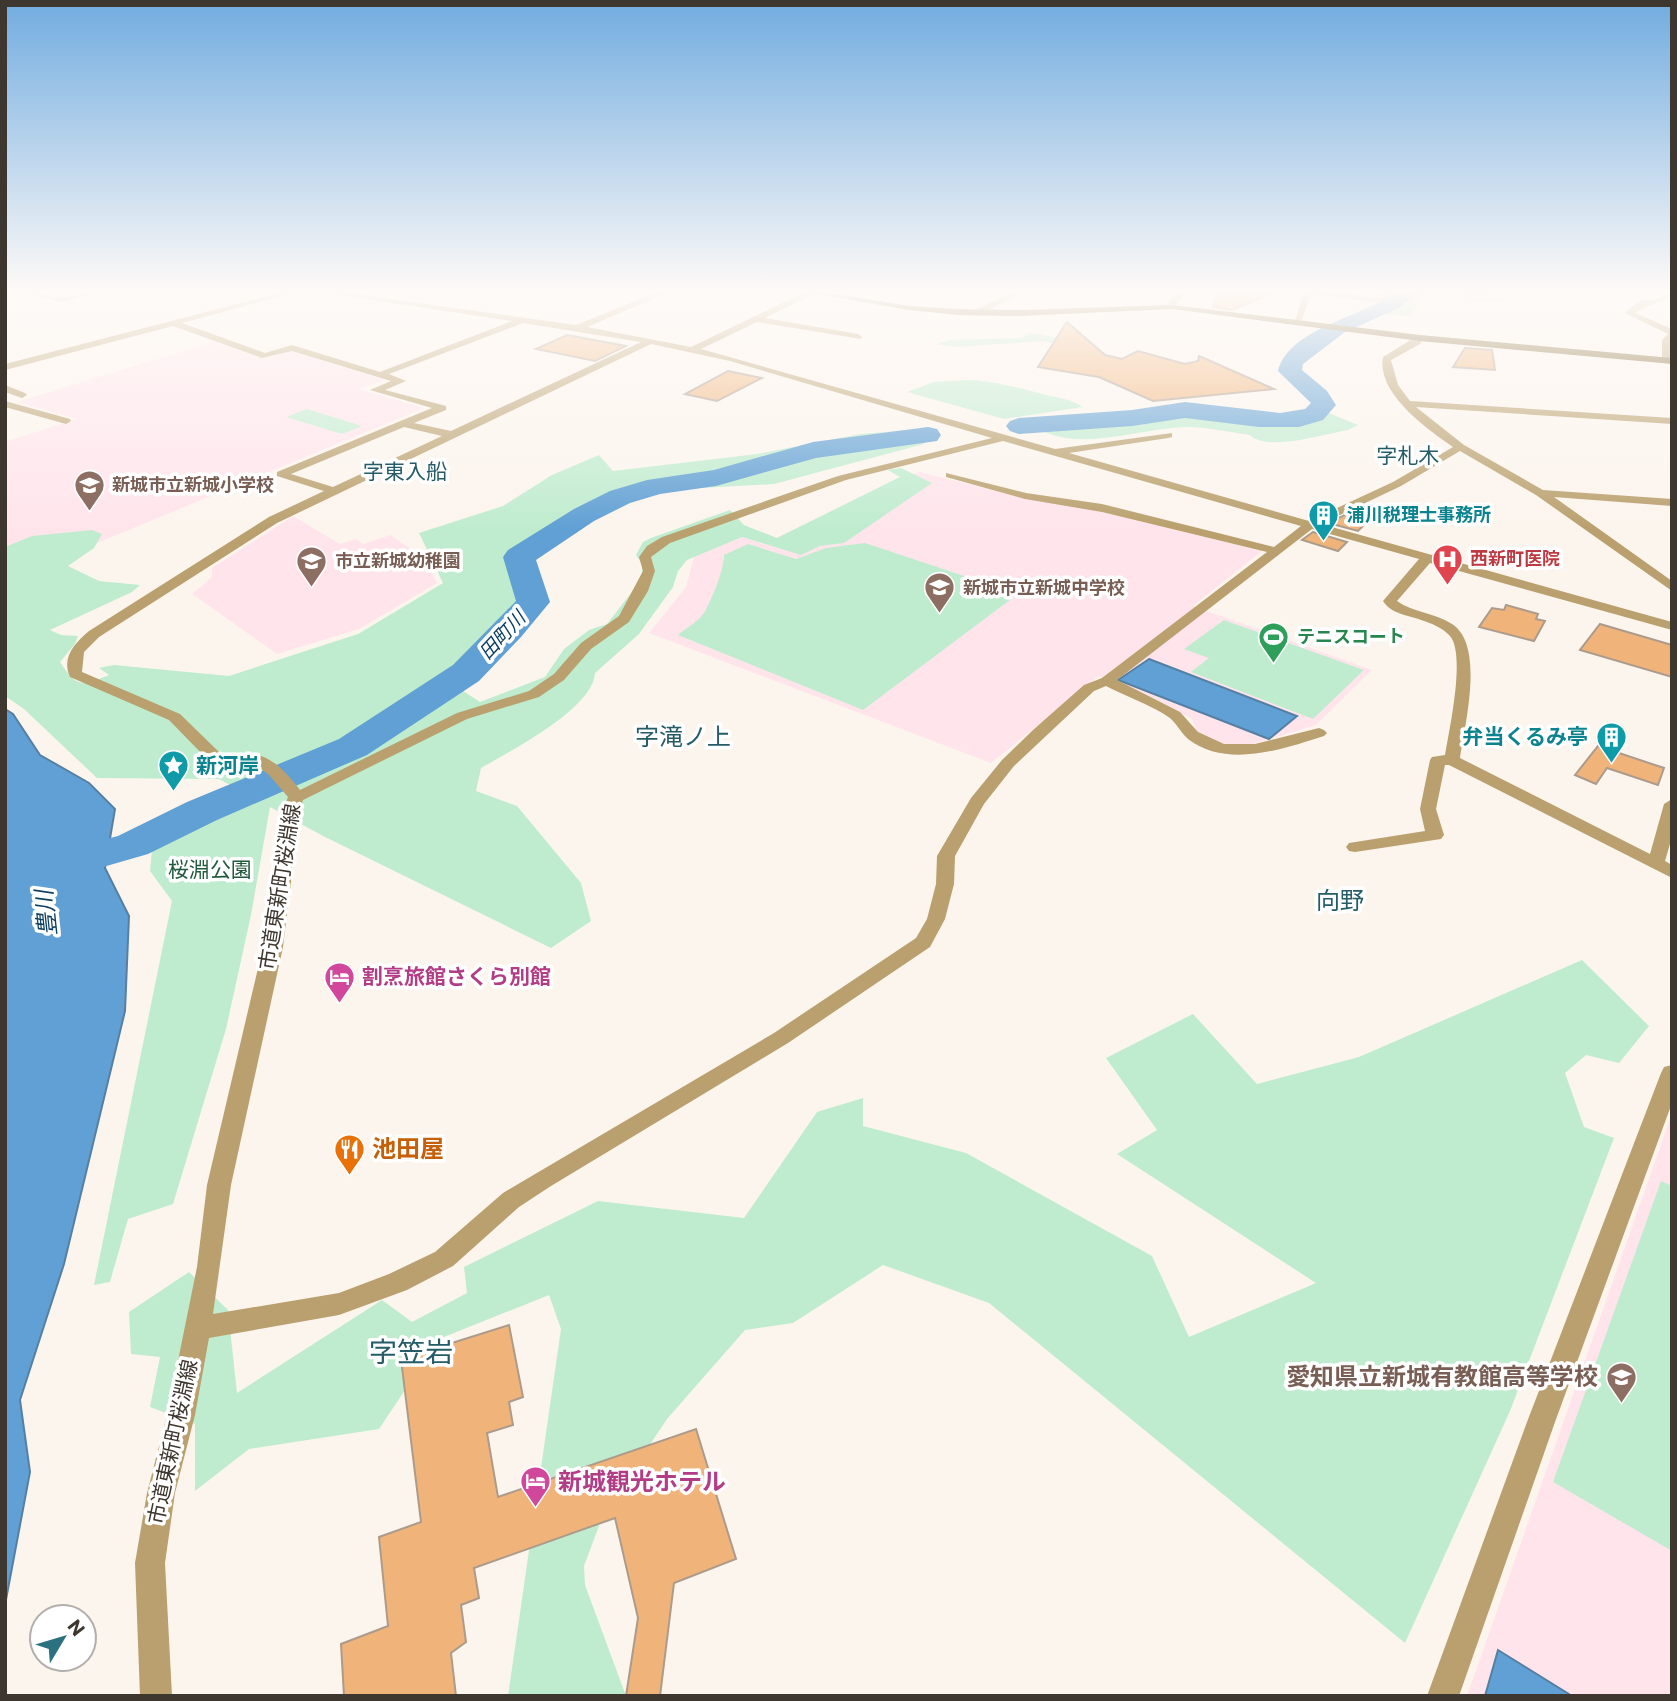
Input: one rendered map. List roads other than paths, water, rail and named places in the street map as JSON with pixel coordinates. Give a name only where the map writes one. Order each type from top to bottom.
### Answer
[{"type":"street","points":[[334,491],[281,474],[443,408],[375,390],[401,381],[364,370]]},
{"type":"street","points":[[379,375],[391,370]]},
{"type":"street","name":"市道東新町桜淵線","points":[[156,1696],[150,1563],[161,1493],[181,1415],[209,1267],[219,1185],[273,947],[282,882],[285,784],[270,766],[251,758],[219,758],[203,748],[184,724],[167,713],[98,687],[75,674],[72,661],[77,648],[94,634],[273,520],[588,370]]},
{"type":"street","points":[[764,370],[1672,626]]},
{"type":"street","points":[[1387,370],[1391,381],[1424,423],[1540,493],[1672,587]]},
{"type":"street","points":[[5,388],[22,396],[5,402]]},
{"type":"street","points":[[5,402],[66,421]]},
{"type":"street","points":[[1408,404],[1672,421]]},
{"type":"street","points":[[404,424],[453,435]]},
{"type":"street","points":[[1053,453],[1168,435]]},
{"type":"street","points":[[285,784],[308,793],[462,716],[534,694],[559,677],[586,646],[624,620],[642,591],[649,571],[645,556],[666,540],[842,478],[989,443],[1000,438]]},
{"type":"street","points":[[197,1328],[339,1304],[398,1282],[444,1259],[511,1200],[781,1038],[872,979],[923,942],[939,907],[945,884],[946,856],[977,802],[1008,763],[1038,733],[1089,688],[1107,681],[1310,525],[1397,484],[1460,447]]},
{"type":"street","points":[[950,475],[1025,496],[1102,508],[1277,551]]},
{"type":"street","points":[[1540,493],[1672,503]]},
{"type":"street","points":[[1427,558],[1390,601],[1393,606],[1443,625],[1457,634],[1463,644],[1461,699],[1452,760]]},
{"type":"street","points":[[1107,681],[1178,716],[1194,736],[1217,747],[1271,747],[1319,733]]},
{"type":"street","points":[[1354,847],[1435,835],[1428,808],[1438,760],[1452,760],[1672,872]]},
{"type":"street","points":[[1656,863],[1672,804]]},
{"type":"street","points":[[1443,1696],[1541,1422],[1672,1073]]},
{"type":"water","points":[[1149,659],[1297,716],[1269,739],[1118,680]]},
{"type":"water","name":"豊川","points":[[5,709],[13,714],[40,755],[89,783],[115,809],[105,868],[129,916],[125,1011],[64,1264],[20,1400],[30,1472],[5,1605]]},
{"type":"water","points":[[1498,1650],[1572,1696],[1485,1696]]},
{"type":"waterway","name":"田町川","points":[[1019,426],[1132,418],[1185,410],[1280,421],[1299,420],[1314,415],[1324,405],[1290,370]]},
{"type":"waterway","name":"田町川","points":[[51,868],[133,845],[202,811],[353,747],[466,673],[509,630],[533,602],[519,557],[584,515],[620,497],[657,486],[716,478],[813,450],[928,435]]},
{"type":"place","name":"新城市立新城小学校","points":[[89,512]]},
{"type":"place","name":"浦川税理士事務所","points":[[1324,542]]},
{"type":"place","name":"西新町医院","points":[[1447,586]]},
{"type":"place","name":"市立新城幼稚園","points":[[312,588]]},
{"type":"place","name":"新城市立新城中学校","points":[[940,615]]},
{"type":"place","name":"テニスコート","points":[[1274,664]]},
{"type":"place","name":"弁当くるみ亭","points":[[1611,764]]},
{"type":"place","name":"新河岸","points":[[173,793]]},
{"type":"place","name":"割烹旅館さくら別館","points":[[339,1004]]},
{"type":"place","name":"池田屋","points":[[349,1176]]},
{"type":"place","name":"愛知県立新城有教館高等学校","points":[[1621,1404]]},
{"type":"place","name":"新城観光ホテル","points":[[535,1509]]},
{"type":"district","name":"字札木","points":[[1408,456]]},
{"type":"district","name":"字東入船","points":[[405,472]]},
{"type":"district","name":"字滝ノ上","points":[[683,737]]},
{"type":"district","name":"向野","points":[[1340,901]]},
{"type":"district","name":"字笠岩","points":[[411,1352]]},
{"type":"park label","name":"桜淵公園","points":[[210,870]]}]
